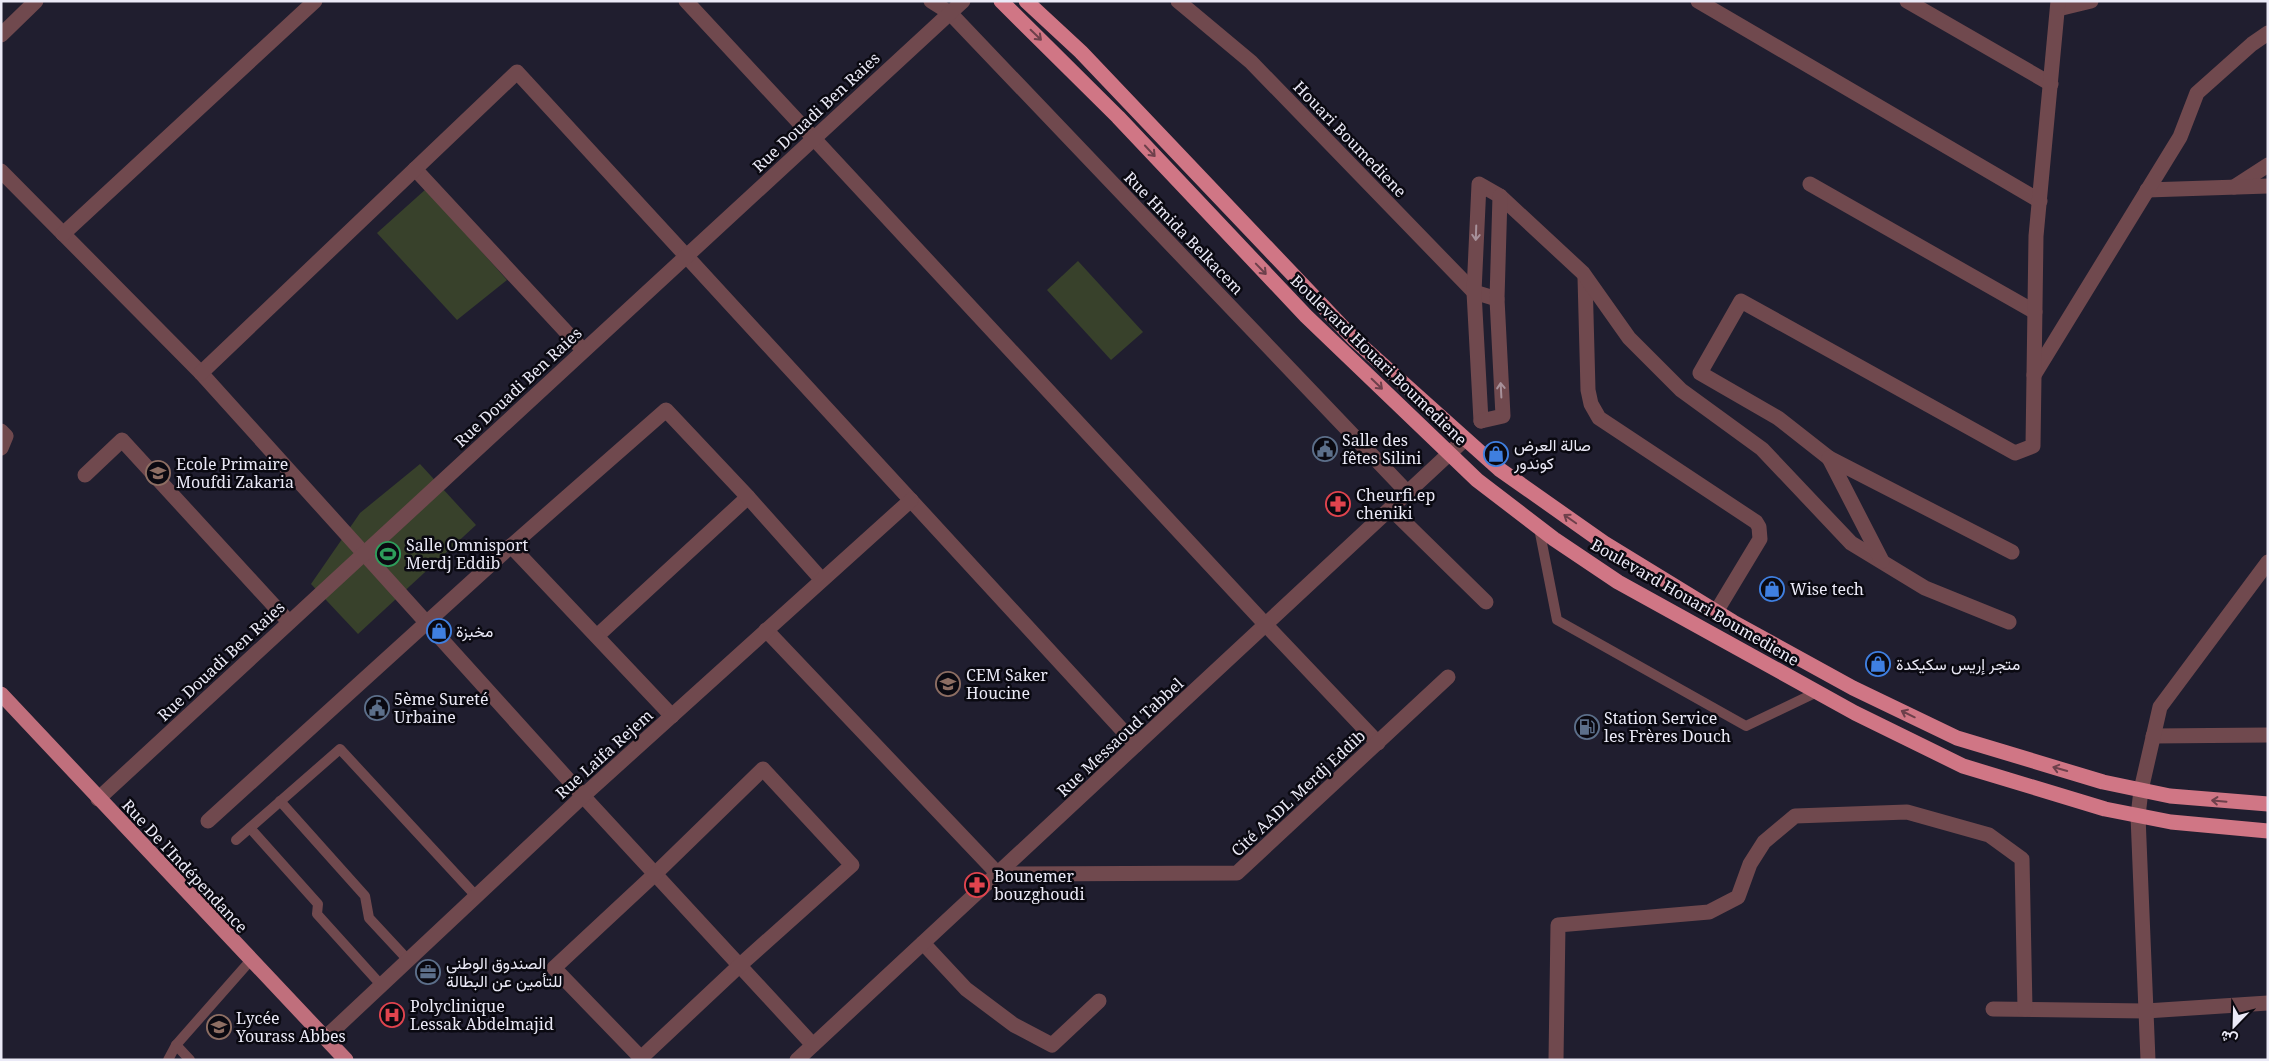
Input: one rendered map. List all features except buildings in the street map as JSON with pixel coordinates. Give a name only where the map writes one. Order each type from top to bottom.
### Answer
[{"type":"highway","name":"Boulevard Houari Boumediene","points":[[1001,1],[1118,118],[1306,316],[1449,454],[1477,480],[1539,528],[1618,582],[1855,713],[1963,766],[2138,816],[2171,822],[2268,831]]},
{"type":"highway","name":"Boulevard Houari Boumediene","points":[[1026,1],[1081,52],[1355,340],[1499,469],[1604,543],[1716,612],[1854,688],[1957,738],[2103,782],[2140,790],[2170,796],[2268,804]]},
{"type":"main road","name":"Rue De l'Indépendance","points":[[1,694],[250,961],[346,1060]]},
{"type":"street","points":[[1,34],[36,1]]},
{"type":"street","points":[[64,234],[315,1]]},
{"type":"street","points":[[686,1],[812,140],[1378,743]]},
{"type":"street","name":"Rue Hmida Belkacem","points":[[931,1],[950,13],[1408,493]]},
{"type":"street","name":"Rue Douadi Ben Raies","points":[[98,798],[963,1]]},
{"type":"street","name":"Houari Boumediene","points":[[1178,1],[1251,62],[1474,292],[1497,299]]},
{"type":"street","points":[[1698,1],[2040,201]]},
{"type":"street","points":[[1907,1],[2051,84]]},
{"type":"street","points":[[2012,552],[1830,458],[1778,418],[1700,373],[1741,301],[2015,453],[2033,446],[2036,236],[2058,5],[2090,1]]},
{"type":"street","points":[[2034,375],[2180,137],[2197,93],[2252,44],[2268,33]]},
{"type":"street","points":[[201,373],[517,72],[1136,745]]},
{"type":"street","points":[[2234,187],[2268,165]]},
{"type":"street","points":[[416,169],[583,350]]},
{"type":"street","points":[[1,171],[201,373],[583,796],[813,1045]]},
{"type":"street","points":[[1481,421],[1474,292],[1478,184],[1500,196],[1586,277],[1629,338],[1681,390],[1762,449],[1851,543],[1925,588],[2008,622]]},
{"type":"street","points":[[1810,184],[2035,312]]},
{"type":"street","points":[[2147,190],[2268,186]]},
{"type":"street","points":[[1466,439],[1481,421],[1502,416],[1497,299],[1500,196]]},
{"type":"street","points":[[1586,277],[1588,390],[1591,404],[1599,418],[1756,522],[1759,527],[1760,539],[1716,612]]},
{"type":"street","points":[[208,821],[511,546],[666,410],[748,497],[822,580]]},
{"type":"street","points":[[1,431],[6,436],[1,448]]},
{"type":"street","name":"Rue Messaoud Tabbel","points":[[797,1060],[1466,439]]},
{"type":"street","points":[[85,475],[122,440],[289,622]]},
{"type":"street","points":[[1830,458],[1883,562]]},
{"type":"street","points":[[597,636],[748,497]]},
{"type":"street","name":"Rue Laifa Rejem","points":[[325,1038],[583,796],[911,500]]},
{"type":"street","points":[[1391,509],[1486,602]]},
{"type":"street","points":[[511,546],[672,716]]},
{"type":"street","points":[[2148,1060],[2138,816],[2140,790],[2153,736],[2160,707],[2268,562]]},
{"type":"street","points":[[766,630],[998,874]]},
{"type":"street","name":"Cité AADL Merdj Eddib","points":[[998,874],[1237,873],[1448,677]]},
{"type":"street","points":[[2153,736],[2268,735]]},
{"type":"street","points":[[763,768],[852,865],[739,966],[641,1058],[554,968],[655,874],[763,768]]},
{"type":"street","points":[[1556,1060],[1558,925],[1710,912],[1738,896],[1750,864],[1764,842],[1795,816],[1907,812],[1990,835],[2022,859],[2026,1009]]},
{"type":"street","points":[[923,943],[966,989],[1014,1025],[1052,1045],[1099,1002]]},
{"type":"street","points":[[1993,1009],[2146,1011],[2268,1003]]},
{"type":"lane","points":[[1539,528],[1557,620],[1746,726],[1817,692]]},
{"type":"lane","points":[[236,840],[340,748],[476,896]]},
{"type":"lane","points":[[280,801],[365,896],[370,918],[408,960]]},
{"type":"lane","points":[[250,828],[318,904],[318,914],[382,986]]},
{"type":"lane","points":[[168,1060],[176,1045],[250,961]]},
{"type":"lane","points":[[176,1045],[190,1060]]},
{"type":"green space","points":[[426,189],[507,280],[457,320],[377,233]]},
{"type":"green space","points":[[1078,261],[1143,332],[1111,360],[1047,290]]},
{"type":"green space","name":"Salle Omnisport Merdj Eddib","points":[[420,464],[476,525],[358,634],[311,584],[360,513]]},
{"type":"place","name":"Salle des fêtes Silini","points":[[1325,449]]},
{"type":"place","name":"صالة العرض كوندور","points":[[1496,454]]},
{"type":"place","name":"Ecole Primaire Moufdi Zakaria","points":[[158,473]]},
{"type":"place","name":"Cheurfi.ep cheniki","points":[[1338,504]]},
{"type":"place","name":"Salle Omnisport Merdj Eddib","points":[[388,554]]},
{"type":"place","name":"Wise tech","points":[[1772,589]]},
{"type":"place","name":"مخبزة","points":[[439,631]]},
{"type":"place","name":"متجر إريس سكيكدة","points":[[1878,664]]},
{"type":"place","name":"CEM Saker Houcine","points":[[948,684]]},
{"type":"place","name":"5ème Sureté Urbaine","points":[[377,708]]},
{"type":"place","name":"Station Service les Frères Douch","points":[[1587,727]]},
{"type":"place","name":"Bounemer bouzghoudi","points":[[977,885]]},
{"type":"place","name":"الصندوق الوطني للتأمين عن البطالة","points":[[428,972]]},
{"type":"place","name":"Polyclinique Lessak Abdelmajid","points":[[392,1015]]},
{"type":"place","name":"Lycée Yourass Abbes","points":[[219,1027]]}]
